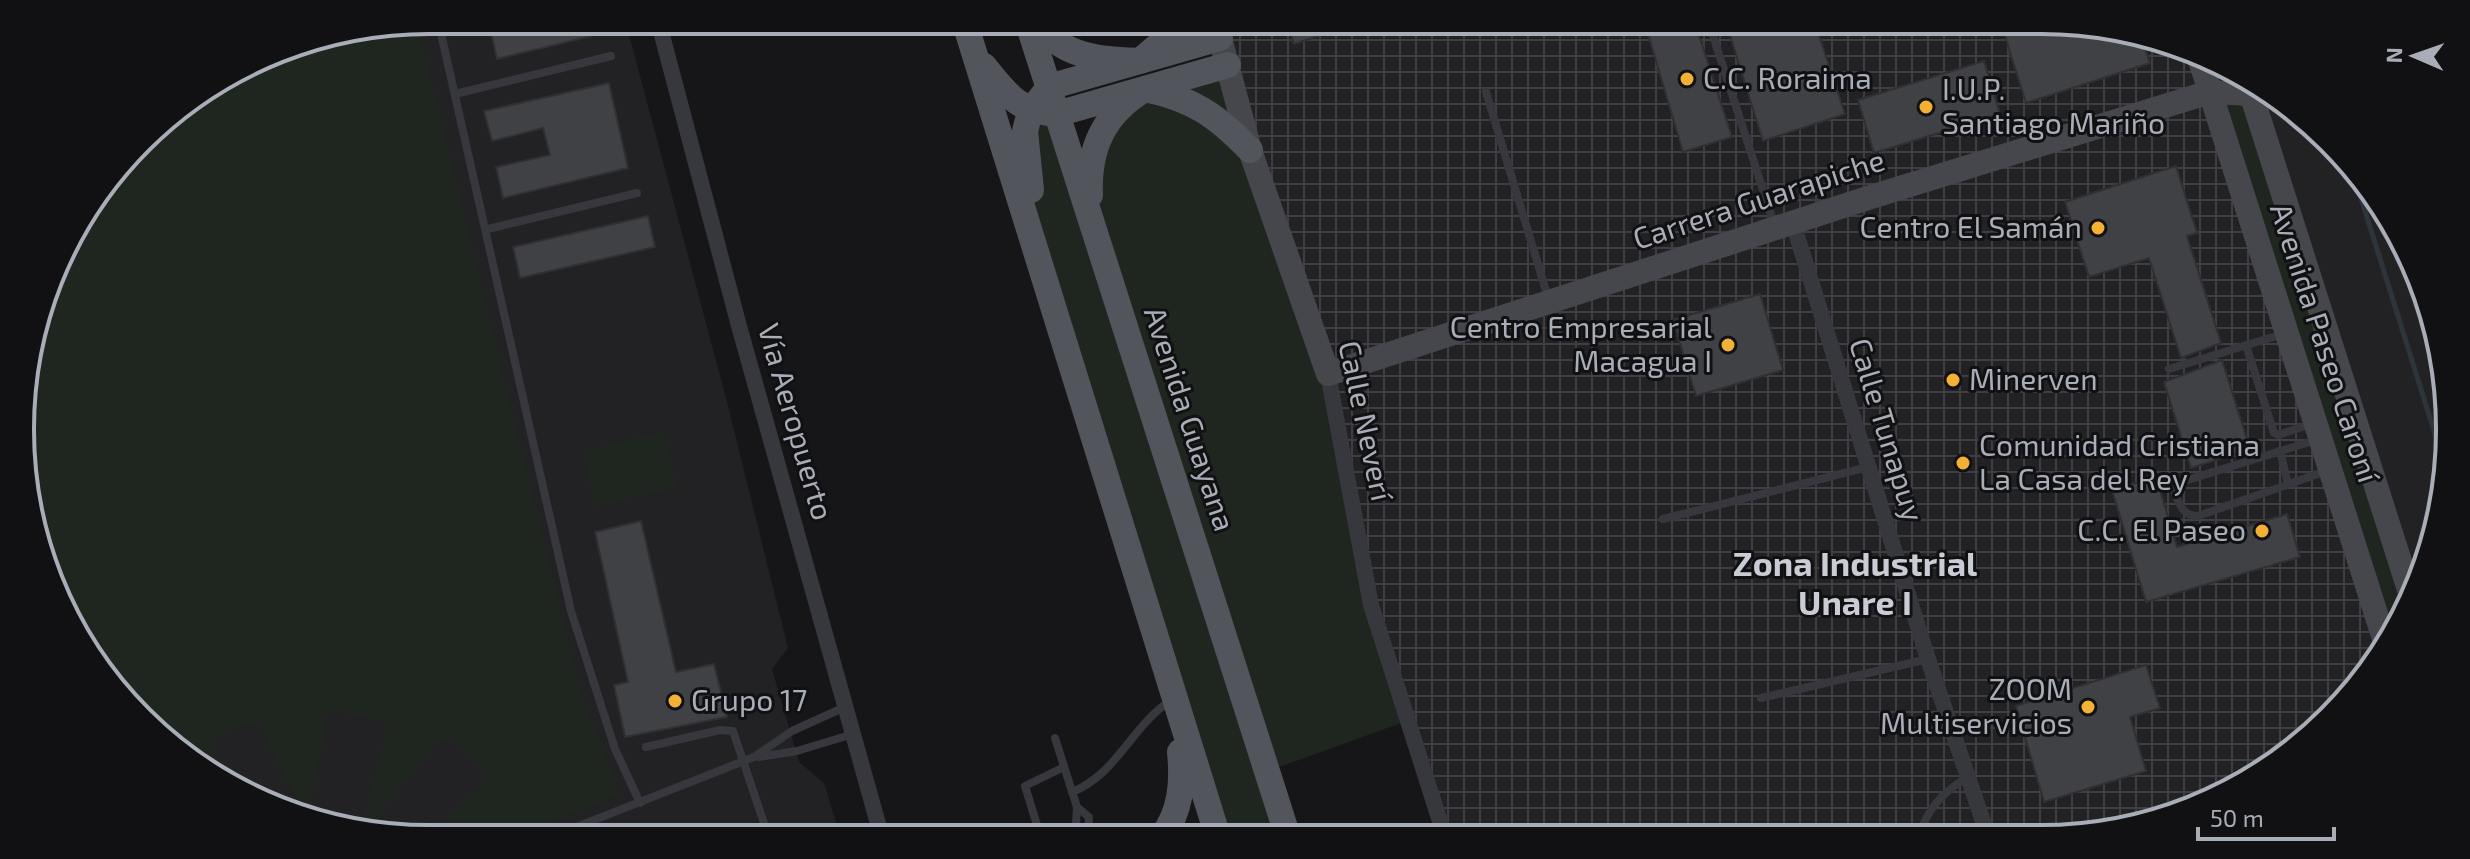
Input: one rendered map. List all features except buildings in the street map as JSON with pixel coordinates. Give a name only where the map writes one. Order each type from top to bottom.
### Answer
[{"type":"main road","points":[[969,34],[1214,825]]},
{"type":"main road","name":"Avenida Guayana","points":[[1032,34],[1284,825]]},
{"type":"main road","points":[[1048,34],[1055,42],[1074,53],[1140,61],[1160,44],[1165,34]]},
{"type":"main road","points":[[1049,292],[1025,151],[1030,112],[1049,87],[1140,61],[1205,34]]},
{"type":"main road","points":[[975,53],[1002,89],[1030,112],[1057,114],[1228,65]]},
{"type":"main road","points":[[1094,231],[1090,172],[1094,150],[1111,115],[1126,100],[1145,89],[1178,96],[1202,108],[1221,121],[1250,150]]},
{"type":"main road","points":[[1169,825],[1179,806],[1182,778],[1176,708]]},
{"type":"street","name":"Vía Aeropuerto","points":[[662,34],[878,825]]},
{"type":"street","name":"Calle Neverí","points":[[1219,34],[1250,150],[1328,374],[1371,605],[1441,825]]},
{"type":"street","name":"Avenida Paseo Caroní","points":[[2203,69],[2381,630]]},
{"type":"street","points":[[2210,92],[2223,79]]},
{"type":"street","points":[[2210,92],[2242,90]]},
{"type":"street","name":"Carrera Guarapiche","points":[[1328,374],[1784,225],[2210,92]]},
{"type":"street","name":"Avenida Paseo Caroní","points":[[2257,99],[2406,580]]},
{"type":"street","name":"Calle Tunapuy","points":[[1784,225],[1868,467],[1984,825]]},
{"type":"lane","points":[[441,34],[488,229],[571,611],[615,749],[640,803]]},
{"type":"lane","points":[[1713,34],[1784,225]]},
{"type":"lane","points":[[455,94],[611,56]]},
{"type":"lane","points":[[1486,92],[1549,302]]},
{"type":"lane","points":[[488,229],[637,193]]},
{"type":"lane","points":[[2169,369],[2287,333]]},
{"type":"lane","points":[[2246,345],[2274,433],[2318,430]]},
{"type":"lane","points":[[2318,430],[2280,451],[2181,482],[2175,493],[2183,510],[2190,516],[2198,516],[2330,470]]},
{"type":"lane","points":[[2280,451],[2288,484]]},
{"type":"lane","points":[[1663,519],[1868,467]]},
{"type":"lane","points":[[1761,698],[1928,659]]},
{"type":"lane","points":[[583,825],[743,762],[792,731],[845,707]]},
{"type":"lane","points":[[1072,792],[1102,775],[1143,725],[1176,708]]},
{"type":"lane","points":[[646,747],[733,731],[765,825]]},
{"type":"lane","points":[[754,757],[797,751],[853,734]]},
{"type":"lane","points":[[1055,738],[1077,807],[1076,825]]},
{"type":"lane","points":[[1037,825],[1025,786],[1064,767]]},
{"type":"lane","points":[[1922,825],[1934,803],[1968,777]]},
{"type":"lane","points":[[1077,807],[1089,817],[1089,825]]},
{"type":"shaded area","points":[[420,34],[580,688],[620,795],[543,825],[436,825],[482,787],[489,776],[452,737],[438,742],[374,820],[364,819],[387,727],[385,722],[337,711],[329,714],[308,806],[297,802],[259,723],[245,723],[212,740],[209,751],[212,760],[169,727],[132,690],[87,627],[64,581],[47,532],[35,455],[37,378],[47,327],[64,278],[101,210],[132,169],[189,116],[232,87],[302,55],[378,37]]},
{"type":"shaded area","points":[[629,34],[726,398],[788,648],[772,669],[799,762],[824,783],[837,825],[430,825],[378,822],[327,812],[278,795],[232,772],[169,727],[116,670],[75,604],[47,532],[35,455],[37,378],[55,302],[87,232],[132,169],[169,132],[232,87],[278,64],[327,47],[404,35]]},
{"type":"shaded area","points":[[1218,34],[2040,34],[2092,37],[2143,47],[2203,69],[2381,630],[2338,690],[2281,743],[2238,772],[2192,795],[2143,812],[2092,822],[2040,825],[1441,825],[1386,655]]},
{"type":"shaded area","points":[[1228,65],[1328,373],[1360,556],[1407,721],[1268,771],[1284,825],[1214,825],[1049,292],[1028,173],[1025,131],[1057,114],[1093,225],[1111,115]]},
{"type":"shaded area","points":[[2203,69],[2223,79],[2211,91],[2253,96],[2406,581],[2389,616]]},
{"type":"shaded area","points":[[2252,96],[2301,132],[2354,189],[2395,255],[2423,327],[2433,378],[2435,455],[2423,532],[2406,581]]},
{"type":"shaded area","points":[[664,431],[678,487],[595,507],[583,451]]},
{"type":"waterway","points":[[2361,199],[2436,436]]},
{"type":"place","name":"C.C. Roraima","points":[[1687,79]]},
{"type":"place","name":"I.U.P. Santiago Mariño","points":[[1926,107]]},
{"type":"place","name":"Centro El Samán","points":[[2098,228]]},
{"type":"place","name":"Centro Empresarial Macagua I","points":[[1728,345]]},
{"type":"place","name":"Minerven","points":[[1953,380]]},
{"type":"place","name":"Comunidad Cristiana La Casa del Rey","points":[[1963,463]]},
{"type":"place","name":"C.C. El Paseo","points":[[2262,531]]},
{"type":"place","name":"Grupo 17","points":[[675,701]]},
{"type":"place","name":"ZOOM Multiservicios","points":[[2088,707]]},
{"type":"district","name":"Zona Industrial Unare I","points":[[1855,584]]}]
